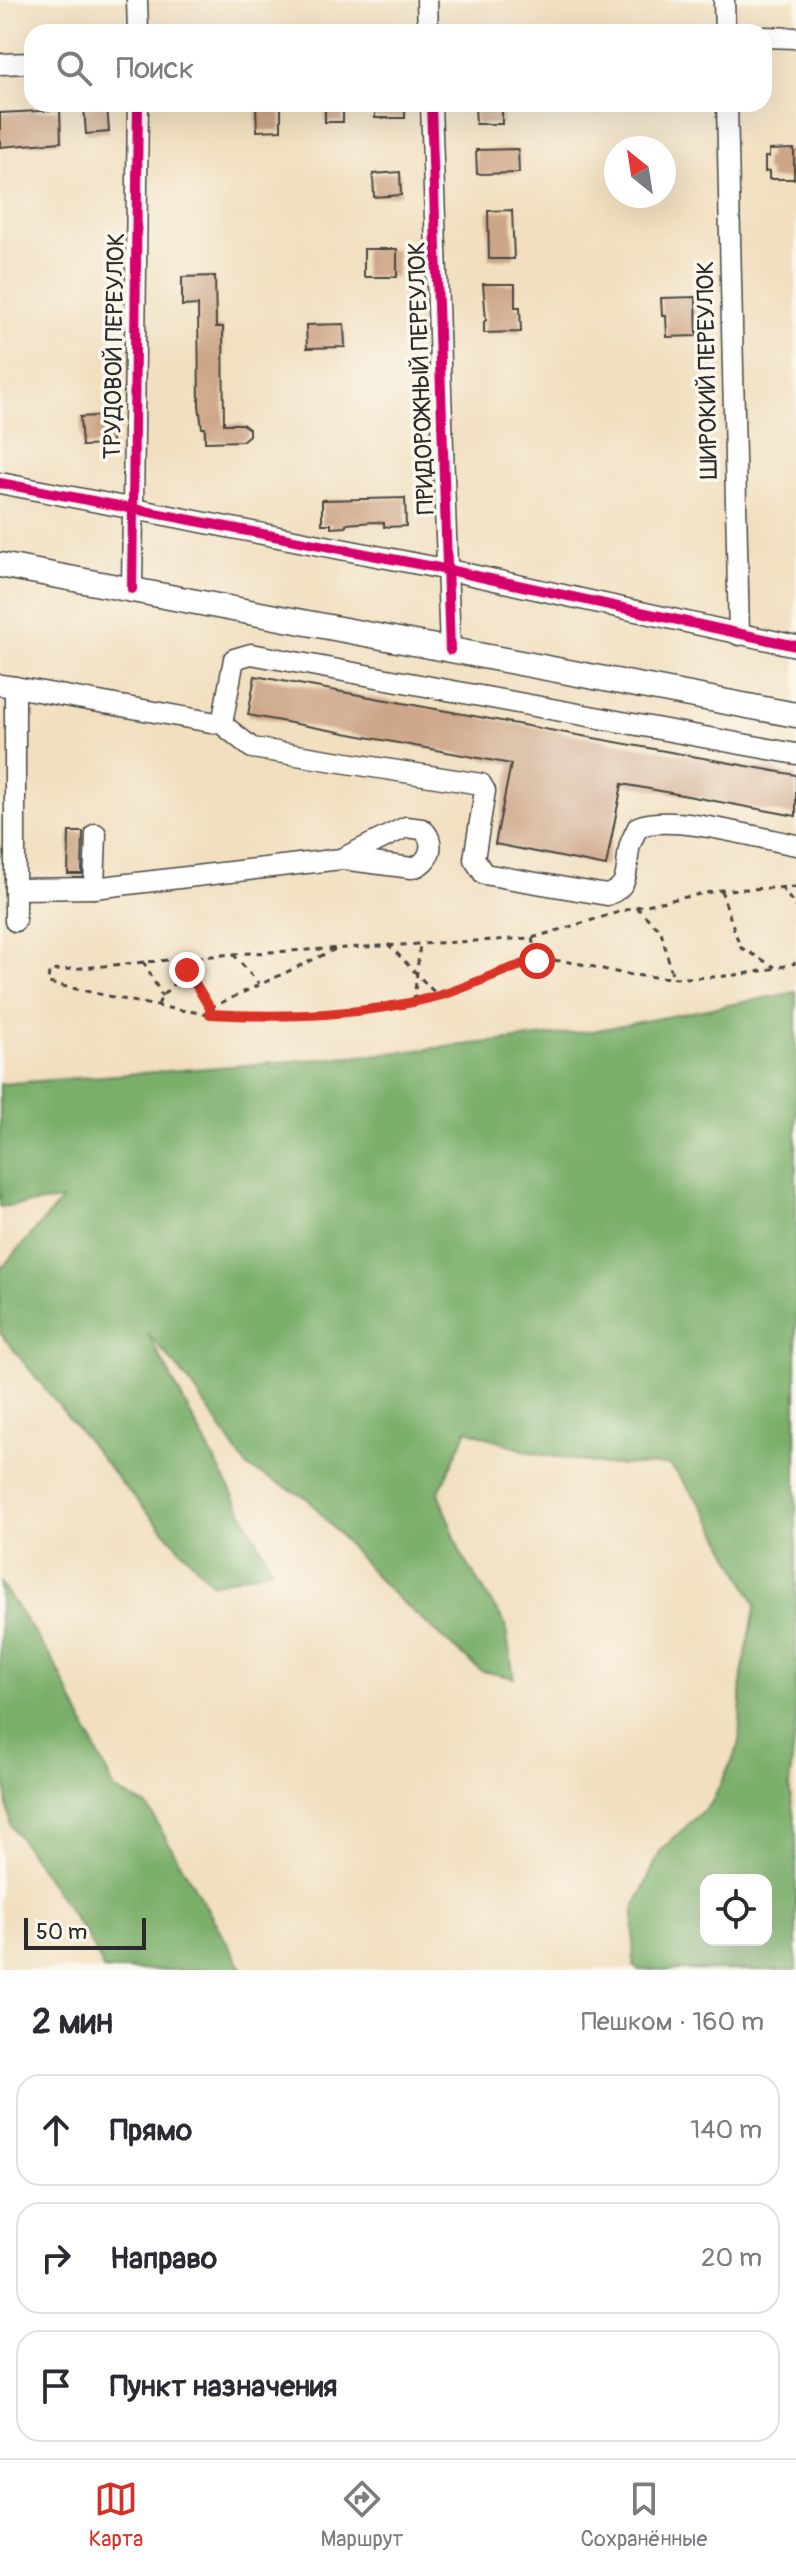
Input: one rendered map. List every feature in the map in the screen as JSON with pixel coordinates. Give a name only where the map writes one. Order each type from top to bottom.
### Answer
[{"type":"main road","points":[[0,565],[796,715]]},
{"type":"street","points":[[137,0],[138,24]]},
{"type":"street","points":[[427,0],[428,24]]},
{"type":"street","points":[[724,0],[725,24]]},
{"type":"street","points":[[772,37],[796,38]]},
{"type":"street","points":[[0,64],[24,63]]},
{"type":"street","name":"ТРУДОВОЙ ПЕРЕУЛОК","points":[[132,589],[138,112]]},
{"type":"street","name":"ПРИДОРОЖНЫЙ ПЕРЕУЛОК","points":[[431,112],[450,650]]},
{"type":"street","name":"ШИРОКИЙ ПЕРЕУЛОК","points":[[727,112],[739,635]]},
{"type":"street","points":[[0,483],[449,570],[796,646]]},
{"type":"street","points":[[222,724],[234,659],[251,654],[796,754]]},
{"type":"street","points":[[15,921],[8,686],[222,724],[252,748],[481,784],[485,791],[474,859],[484,874],[607,895],[618,891],[625,882],[630,844],[638,827],[649,822],[673,822],[796,845]]},
{"type":"street","points":[[94,888],[96,834]]},
{"type":"street","points":[[15,889],[94,888],[341,859]]},
{"type":"path","points":[[781,887],[796,907]]},
{"type":"path","points":[[796,887],[721,890],[636,907],[532,938],[180,957],[49,971],[48,983],[210,1014],[268,1017],[350,1011],[439,996],[515,965],[537,961],[555,960],[632,974],[712,979],[796,963]]},
{"type":"path","points":[[721,890],[740,947],[777,968]]},
{"type":"path","points":[[636,907],[661,931],[673,978]]},
{"type":"path","points":[[532,938],[537,961]]},
{"type":"path","points":[[414,1001],[420,943]]},
{"type":"path","points":[[388,944],[439,996]]},
{"type":"path","points":[[210,1008],[343,946]]},
{"type":"path","points":[[233,954],[260,984]]},
{"type":"path","points":[[180,957],[210,1008],[210,1014]]},
{"type":"path","points":[[143,961],[162,996]]},
{"type":"path","points":[[158,1005],[162,996],[187,970]]},
{"type":"green space","points":[[796,992],[796,1728],[789,1785],[796,1830],[796,1970],[638,1970],[633,1966],[634,1909],[661,1850],[712,1802],[739,1746],[742,1673],[756,1604],[707,1512],[670,1465],[605,1465],[532,1453],[467,1430],[439,1492],[460,1552],[505,1624],[514,1678],[481,1671],[387,1589],[307,1498],[247,1467],[191,1384],[147,1332],[272,1569],[212,1584],[123,1485],[0,1333],[0,1270],[62,1200],[0,1207],[0,1084],[362,1056],[592,1031]]},
{"type":"green space","points":[[0,1582],[58,1669],[115,1790],[147,1806],[243,1970],[104,1970],[90,1941],[10,1824],[0,1737]]},
{"type":"building","points":[[60,112],[61,142],[0,147],[0,113]]},
{"type":"building","points":[[84,112],[108,112],[109,132],[86,134]]},
{"type":"building","points":[[256,112],[281,112],[281,130],[257,131]]},
{"type":"building","points":[[325,112],[343,112],[343,122],[325,122]]},
{"type":"building","points":[[375,112],[405,112],[405,118],[375,118]]},
{"type":"building","points":[[475,112],[502,112],[502,124],[476,124]]},
{"type":"building","points":[[518,149],[519,173],[477,174],[476,150]]},
{"type":"building","points":[[794,149],[794,179],[769,179],[769,171],[765,172],[765,157],[769,157],[769,150]]},
{"type":"building","points":[[400,172],[401,195],[374,197],[373,174]]},
{"type":"building","points":[[512,210],[514,259],[489,259],[488,211]]},
{"type":"building","points":[[364,249],[397,249],[397,277],[364,277]]},
{"type":"building","points":[[215,276],[216,327],[223,327],[224,424],[242,424],[249,429],[249,435],[242,441],[205,442],[199,405],[198,305],[182,306],[182,277]]},
{"type":"building","points":[[483,284],[515,284],[515,307],[520,307],[521,332],[484,333]]},
{"type":"building","points":[[696,297],[697,336],[667,337],[661,298]]},
{"type":"building","points":[[344,324],[345,347],[307,348],[306,325]]},
{"type":"building","points":[[111,415],[112,445],[82,446],[80,417]]},
{"type":"building","points":[[405,498],[406,526],[384,527],[384,523],[374,522],[331,528],[331,524],[322,524],[322,500]]},
{"type":"building","points":[[255,676],[796,775],[796,816],[622,784],[606,866],[495,844],[511,764],[248,715]]},
{"type":"building","points":[[69,832],[83,832],[82,874],[68,874]]},
{"type":"cycle path","points":[[132,589],[138,112]]},
{"type":"cycle path","points":[[431,112],[450,650]]},
{"type":"cycle path","points":[[0,483],[449,570],[796,646]]},
{"type":"route","points":[[187,970],[210,1008],[210,1014],[268,1017],[350,1011],[439,996],[515,965],[537,961]]}]
